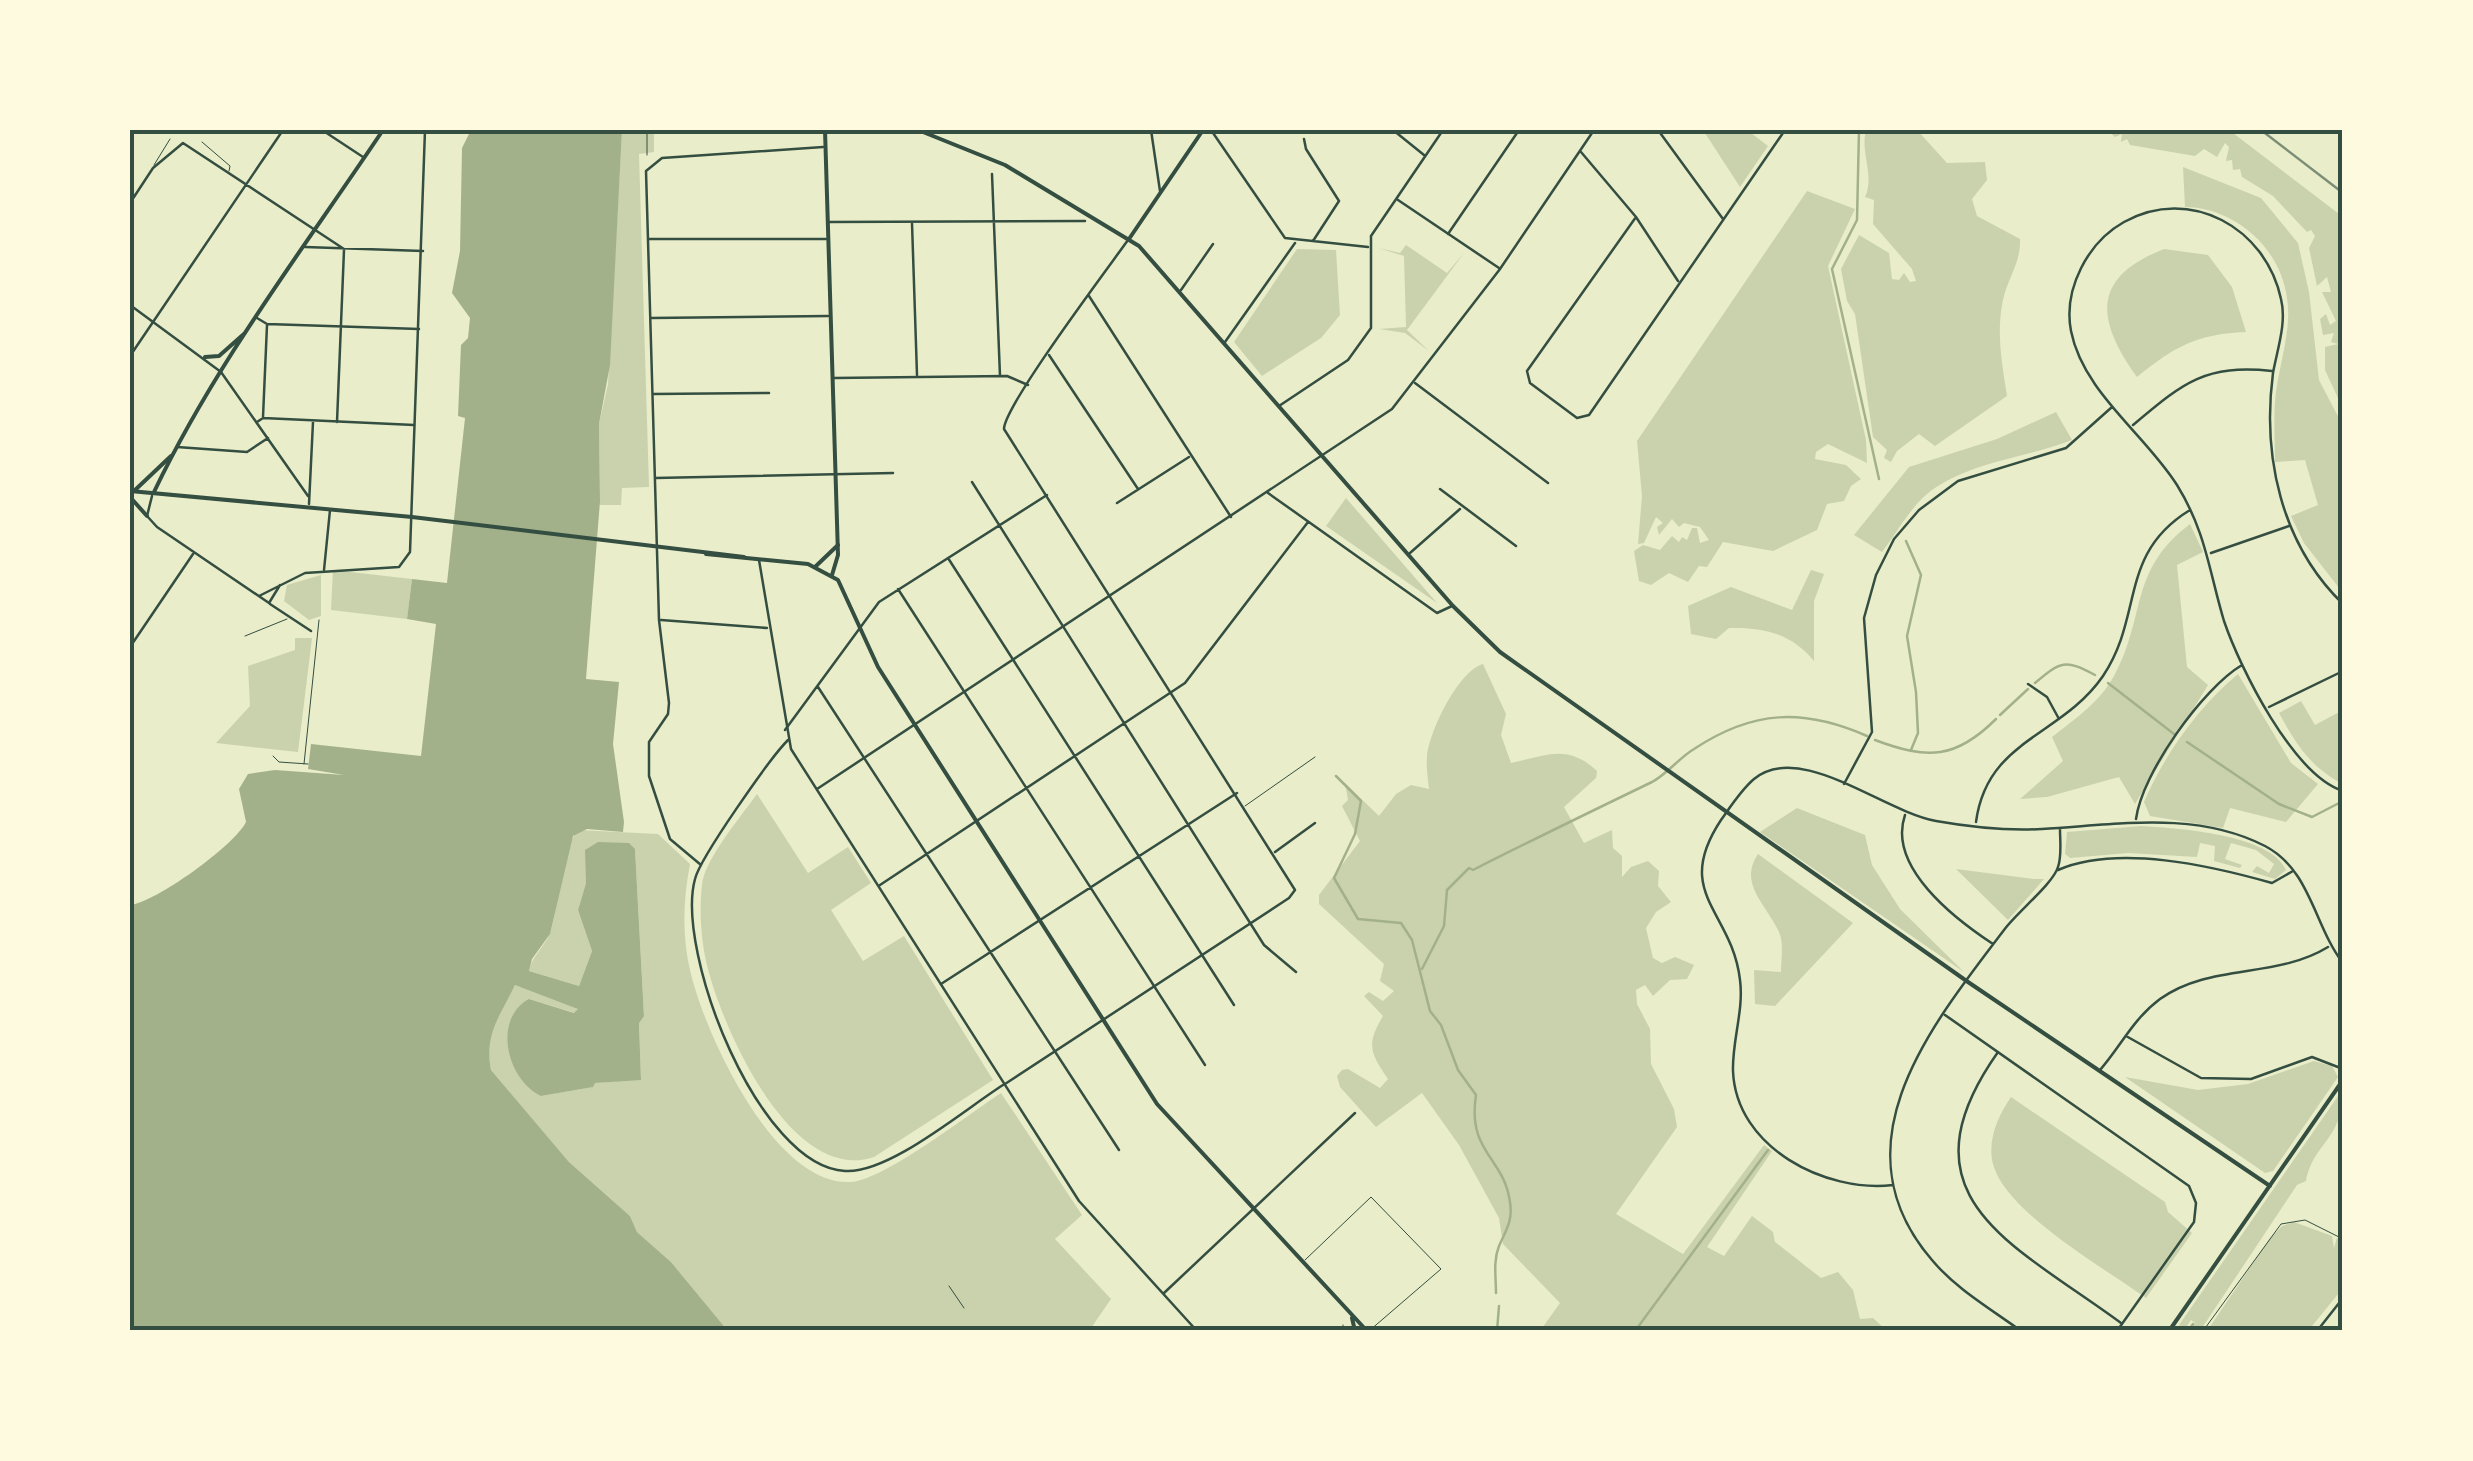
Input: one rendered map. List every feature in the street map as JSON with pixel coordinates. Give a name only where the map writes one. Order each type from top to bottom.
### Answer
[{"type":"main road","points":[[154,492],[175,447],[221,372],[383,130]]},
{"type":"main road","points":[[825,130],[838,546],[832,574]]},
{"type":"main road","points":[[918,130],[1005,165],[1129,238],[1181,291],[1452,606],[1511,660],[1968,982],[2270,1186]]},
{"type":"main road","points":[[1129,238],[1203,130]]},
{"type":"main road","points":[[206,357],[219,356],[249,330]]},
{"type":"main road","points":[[131,493],[170,456]]},
{"type":"main road","points":[[131,493],[412,516],[816,566],[832,574],[848,596],[858,628],[915,725],[1157,1104],[1368,1331]]},
{"type":"main road","points":[[131,493],[147,516]]},
{"type":"main road","points":[[816,566],[838,546]]},
{"type":"main road","points":[[2169,1331],[2343,1080]]},
{"type":"main road","points":[[1350,1313],[1355,1331]]},
{"type":"street","points":[[130,356],[283,130]]},
{"type":"street","points":[[322,130],[364,158]]},
{"type":"street","points":[[258,596],[305,573],[399,566],[410,552],[423,251],[424,130]]},
{"type":"street","points":[[1150,130],[1160,192]]},
{"type":"street","points":[[1211,130],[1285,238],[1370,248]]},
{"type":"street","points":[[1393,130],[1425,156]]},
{"type":"street","points":[[1279,406],[1348,360],[1371,328],[1372,236],[1443,130]]},
{"type":"street","points":[[1448,234],[1519,130]]},
{"type":"street","points":[[1658,130],[1724,220]]},
{"type":"street","points":[[1636,217],[1527,371],[1530,383],[1580,419],[1589,415],[1785,130]]},
{"type":"street","points":[[817,789],[1392,410],[1500,269],[1591,131]]},
{"type":"street","points":[[1304,140],[1339,201],[1312,242]]},
{"type":"street","points":[[130,203],[153,168],[183,143],[248,182],[344,249]]},
{"type":"street","points":[[701,865],[670,839],[650,776],[649,742],[669,709],[659,620],[646,171],[662,158],[826,146]]},
{"type":"street","points":[[1580,151],[1636,217],[1679,282]]},
{"type":"street","points":[[992,174],[1000,376]]},
{"type":"street","points":[[1396,199],[1500,269]]},
{"type":"street","points":[[2343,604],[2317,574],[2290,526],[2269,444],[2283,303],[2272,267],[2231,224],[2204,211],[2153,210],[2102,238],[2074,283],[2070,326],[2080,362],[2156,453],[2190,510],[2210,553],[2223,617],[2242,665],[2268,708],[2302,761],[2343,790]]},
{"type":"street","points":[[828,222],[1084,221]]},
{"type":"street","points":[[912,222],[917,377]]},
{"type":"street","points":[[788,740],[701,865],[694,882],[695,940],[723,1038],[766,1113],[806,1154],[834,1170],[872,1168],[1292,896],[1294,884],[1275,852],[1003,424],[1129,238]]},
{"type":"street","points":[[648,239],[828,239]]},
{"type":"street","points":[[1225,342],[1296,242]]},
{"type":"street","points":[[1181,291],[1213,244]]},
{"type":"street","points":[[305,247],[423,251]]},
{"type":"street","points":[[337,422],[344,249]]},
{"type":"street","points":[[1089,296],[1230,517]]},
{"type":"street","points":[[130,305],[206,357],[221,372],[308,496]]},
{"type":"street","points":[[650,318],[830,316]]},
{"type":"street","points":[[257,318],[267,324],[420,329]]},
{"type":"street","points":[[263,418],[267,324]]},
{"type":"street","points":[[1049,355],[1138,490]]},
{"type":"street","points":[[2132,426],[2196,376],[2240,367],[2274,371]]},
{"type":"street","points":[[832,378],[1000,376],[1028,384]]},
{"type":"street","points":[[1415,383],[1548,482]]},
{"type":"street","points":[[652,394],[770,393]]},
{"type":"street","points":[[1844,784],[1872,732],[1864,618],[1876,575],[1894,539],[1919,510],[1958,481],[2066,448],[2113,406]]},
{"type":"street","points":[[257,422],[263,418],[416,425]]},
{"type":"street","points":[[309,506],[313,421]]},
{"type":"street","points":[[175,447],[238,452],[256,450],[268,438]]},
{"type":"street","points":[[1117,504],[1190,456]]},
{"type":"street","points":[[654,478],[893,473]]},
{"type":"street","points":[[972,482],[1250,924],[1264,945],[1296,972]]},
{"type":"street","points":[[1440,488],[1516,546]]},
{"type":"street","points":[[154,492],[147,516],[311,631]]},
{"type":"street","points":[[1268,493],[1437,613],[1452,606]]},
{"type":"street","points":[[785,730],[878,602],[1048,495]]},
{"type":"street","points":[[1408,554],[1462,508]]},
{"type":"street","points":[[324,570],[330,509]]},
{"type":"street","points":[[1976,824],[1991,772],[2017,747],[2060,720],[2088,694],[2114,658],[2146,551],[2158,534],[2190,510]]},
{"type":"street","points":[[880,885],[1185,683],[1308,522]]},
{"type":"street","points":[[2210,553],[2290,526]]},
{"type":"street","points":[[130,647],[194,552]]},
{"type":"street","points":[[948,558],[1234,1005]]},
{"type":"street","points":[[758,559],[788,740],[1079,1200],[1197,1331]]},
{"type":"street","points":[[269,603],[281,584]]},
{"type":"street","points":[[898,588],[1205,1065]]},
{"type":"street","points":[[659,620],[768,628]]},
{"type":"street","points":[[2136,820],[2155,770],[2212,687],[2242,665]]},
{"type":"street","points":[[2268,708],[2343,671]]},
{"type":"street","points":[[2028,684],[2047,697],[2060,720]]},
{"type":"street","points":[[818,687],[867,756],[1120,1150]]},
{"type":"street","points":[[1893,1185],[1851,1187],[1807,1170],[1766,1141],[1740,1101],[1733,1072],[1741,988],[1738,966],[1700,876],[1708,842],[1726,813],[1747,786],[1771,770],[1809,767],[1906,813],[1976,824],[2060,828],[2136,820],[2238,836],[2272,850],[2294,870],[2330,946],[2343,963]]},
{"type":"street","points":[[941,984],[1237,793]]},
{"type":"street","points":[[1906,813],[1901,838],[1912,864],[1955,917],[1994,945]]},
{"type":"street","points":[[1275,852],[1315,823]]},
{"type":"street","points":[[2022,1331],[1934,1263],[1910,1227],[1893,1185],[1890,1149],[1896,1106],[1910,1068],[1994,945],[2058,870],[2060,828]]},
{"type":"street","points":[[2058,870],[2109,861],[2158,860],[2272,883],[2294,870]]},
{"type":"street","points":[[2100,1071],[2148,1009],[2176,989],[2211,976],[2288,966],[2330,946]]},
{"type":"street","points":[[1944,1014],[2189,1186],[2196,1204],[2194,1222],[2117,1331]]},
{"type":"street","points":[[2125,1035],[2201,1078],[2251,1079],[2312,1058],[2343,1069]]},
{"type":"street","points":[[1998,1052],[1968,1098],[1959,1125],[1956,1151],[1966,1190],[1996,1230],[2122,1324]]},
{"type":"street","points":[[1163,1294],[1355,1112]]},
{"type":"street","points":[[2317,1331],[2343,1298]]},
{"type":"lane","points":[[647,130],[647,155]]},
{"type":"lane","points":[[153,168],[170,139]]},
{"type":"lane","points":[[202,142],[230,166],[229,171]]},
{"type":"lane","points":[[246,636],[290,617]]},
{"type":"lane","points":[[273,756],[279,762],[306,764],[319,620]]},
{"type":"lane","points":[[311,631],[318,635]]},
{"type":"lane","points":[[1245,806],[1315,757]]},
{"type":"lane","points":[[1303,1262],[1372,1197],[1392,1217],[1441,1270],[1368,1331]]},
{"type":"lane","points":[[2203,1331],[2281,1224],[2305,1220],[2343,1239]]},
{"type":"lane","points":[[949,1286],[964,1308]]},
{"type":"lane","points":[[1343,1325],[1343,1331]]},
{"type":"shaded area","points":[[471,130],[622,130],[610,365],[599,424],[600,501],[586,679],[619,682],[613,744],[623,832],[587,829],[573,836],[550,934],[532,959],[529,971],[579,986],[592,951],[578,910],[586,883],[585,850],[598,842],[629,843],[635,849],[644,1016],[639,1023],[641,1080],[595,1083],[593,1087],[541,1096],[529,1088],[513,1064],[508,1049],[510,1020],[529,999],[574,1013],[578,1009],[515,985],[492,1035],[491,1070],[569,1162],[630,1216],[637,1232],[671,1262],[728,1331],[130,1331],[130,905],[175,884],[239,832],[246,822],[239,789],[248,774],[275,770],[344,775],[308,769],[311,744],[421,756],[436,624],[407,619],[412,579],[447,583],[465,418],[458,416],[461,345],[468,338],[470,318],[452,293],[460,251],[462,148]]},
{"type":"shaded area","points":[[622,130],[654,130],[654,152],[639,154],[649,487],[622,488],[621,505],[597,505],[599,424],[608,384]]},
{"type":"shaded area","points":[[1703,130],[1747,130],[1768,146],[1740,187]]},
{"type":"shaded area","points":[[1866,130],[1917,130],[1947,163],[1985,162],[1987,180],[1972,199],[1977,216],[2020,239],[2000,324],[2007,396],[1935,446],[1919,434],[1897,451],[1891,462],[1884,458],[1887,450],[1873,437],[1855,314],[1847,301],[1841,269],[1859,235],[1889,253],[1892,279],[1899,280],[1904,273],[1910,282],[1916,281],[1912,269],[1873,224],[1874,200],[1865,197],[1869,181]]},
{"type":"shaded area","points":[[2107,130],[2229,130],[2343,217],[2343,409],[2325,370],[2325,347],[2338,344],[2331,342],[2334,333],[2323,335],[2320,319],[2326,314],[2330,325],[2336,321],[2322,292],[2331,292],[2327,277],[2317,286],[2309,248],[2315,236],[2311,230],[2307,232],[2273,196],[2242,177],[2240,169],[2233,170],[2232,160],[2226,161],[2229,147],[2225,143],[2217,157],[2204,149],[2195,156],[2130,145],[2127,139],[2121,142],[2122,134],[2115,137]]},
{"type":"shaded area","points":[[2183,167],[2261,198],[2298,243],[2309,292],[2319,380],[2343,426],[2343,593],[2304,543],[2291,516],[2318,505],[2305,460],[2275,462],[2275,400],[2288,321],[2283,279],[2265,247],[2252,234],[2221,214],[2185,207]]},
{"type":"shaded area","points":[[1807,191],[1855,209],[1828,266],[1866,440],[1867,463],[1828,444],[1816,452],[1815,459],[1846,465],[1861,479],[1851,486],[1844,501],[1827,504],[1817,530],[1773,551],[1723,542],[1707,567],[1699,566],[1688,582],[1669,573],[1651,585],[1639,581],[1634,551],[1643,545],[1660,550],[1672,536],[1679,542],[1682,537],[1687,540],[1692,528],[1697,528],[1700,543],[1709,540],[1700,527],[1684,523],[1679,527],[1672,519],[1659,535],[1657,527],[1663,523],[1656,517],[1644,543],[1638,544],[1642,496],[1637,441]]},
{"type":"shaded area","points":[[1406,245],[1447,273],[1464,253],[1407,330],[1429,351],[1405,333],[1379,329],[1406,327],[1404,256],[1378,248],[1400,253]]},
{"type":"shaded area","points":[[1297,249],[1336,250],[1340,315],[1321,338],[1262,376],[1234,342]]},
{"type":"shaded area","points":[[2164,249],[2208,255],[2232,287],[2246,332],[2199,339],[2137,377],[2113,336],[2108,302],[2124,273]]},
{"type":"shaded area","points":[[2056,412],[2072,440],[1948,480],[1918,503],[1882,552],[1854,535],[1909,467],[1997,439]]},
{"type":"shaded area","points":[[1346,498],[1437,603],[1326,526]]},
{"type":"shaded area","points":[[2190,524],[2203,552],[2177,565],[2187,667],[2208,685],[2135,804],[2119,777],[2047,797],[2020,799],[2063,761],[2052,737],[2086,710],[2114,676],[2147,577],[2170,542]]},
{"type":"shaded area","points":[[333,570],[412,579],[407,619],[331,610]]},
{"type":"shaded area","points":[[1811,570],[1824,574],[1814,601],[1814,661],[1796,644],[1765,631],[1729,628],[1716,639],[1691,634],[1688,606],[1731,587],[1792,610]]},
{"type":"shaded area","points":[[321,575],[321,616],[309,620],[284,601],[287,585]]},
{"type":"shaded area","points":[[295,638],[312,638],[298,752],[216,743],[250,706],[248,666],[295,650]]},
{"type":"shaded area","points":[[1483,664],[1506,714],[1501,735],[1511,763],[1566,754],[1597,771],[1596,778],[1564,807],[1584,843],[1612,830],[1613,848],[1622,856],[1622,877],[1631,867],[1648,861],[1659,871],[1658,886],[1671,902],[1656,912],[1646,928],[1653,958],[1662,963],[1675,957],[1694,965],[1687,979],[1670,980],[1653,996],[1645,985],[1636,990],[1637,1004],[1650,1029],[1651,1064],[1674,1109],[1677,1127],[1616,1214],[1683,1254],[1764,1145],[1772,1151],[1707,1247],[1724,1256],[1752,1216],[1773,1232],[1775,1242],[1821,1278],[1838,1272],[1853,1290],[1860,1319],[1873,1318],[1887,1331],[1540,1331],[1560,1303],[1503,1244],[1499,1218],[1459,1145],[1422,1093],[1376,1127],[1340,1087],[1337,1076],[1348,1069],[1380,1088],[1388,1079],[1372,1048],[1383,1016],[1364,996],[1369,992],[1383,1001],[1394,991],[1380,981],[1384,964],[1319,904],[1319,895],[1360,841],[1342,806],[1348,800],[1345,783],[1379,816],[1396,794],[1411,785],[1429,789],[1427,757],[1439,718],[1464,678]]},
{"type":"shaded area","points":[[2238,674],[2291,763],[2318,784],[2286,822],[2230,808],[2223,828],[2150,816],[2144,802],[2172,749],[2196,716]]},
{"type":"shaded area","points":[[2301,701],[2315,725],[2343,710],[2343,784],[2305,754],[2279,713]]},
{"type":"shaded area","points":[[757,794],[808,873],[848,847],[871,883],[831,910],[863,961],[904,936],[993,1080],[874,1157],[844,1160],[816,1148],[790,1126],[766,1097],[746,1063],[716,996],[702,938],[704,875],[716,851]]},
{"type":"shaded area","points":[[1797,808],[1865,835],[1872,865],[1900,909],[1964,972],[1760,832]]},
{"type":"shaded area","points":[[2141,826],[2198,831],[2243,841],[2277,858],[2286,870],[2275,879],[2252,872],[2257,866],[2269,873],[2274,864],[2256,850],[2231,843],[2225,859],[2242,865],[2240,868],[2214,861],[2215,846],[2200,843],[2197,857],[2128,853],[2070,858],[2065,854],[2067,832]]},
{"type":"shaded area","points":[[578,830],[658,834],[690,864],[686,944],[698,997],[710,1030],[747,1101],[795,1160],[823,1177],[851,1182],[866,1178],[926,1145],[1001,1093],[1082,1215],[1055,1239],[1111,1299],[1089,1331],[728,1331],[671,1262],[637,1232],[630,1216],[569,1162],[491,1070],[489,1046],[494,1025],[515,985],[577,1005],[575,1013],[529,999],[541,1096],[592,1087],[594,1083],[641,1079],[639,1022],[644,1015],[635,849],[586,850],[586,883],[578,910],[592,951],[579,986],[529,971],[551,930],[563,864]]},
{"type":"shaded area","points":[[1758,854],[1853,923],[1775,1006],[1755,1004],[1754,970],[1781,972],[1782,951],[1779,932],[1752,884]]},
{"type":"shaded area","points":[[1956,869],[2034,879],[2044,879],[2008,920]]},
{"type":"shaded area","points":[[2314,1061],[2332,1066],[2338,1077],[2273,1171],[2265,1173],[2125,1077],[2198,1090],[2248,1084]]},
{"type":"shaded area","points":[[2343,1089],[2338,1120],[2315,1157],[2306,1181],[2297,1185],[2200,1331],[2189,1331],[2195,1323],[2191,1320],[2185,1329],[2179,1325]]},
{"type":"shaded area","points":[[2011,1097],[2165,1202],[2168,1212],[2192,1233],[2146,1298],[2036,1220],[2001,1182],[1991,1146],[1998,1120]]},
{"type":"shaded area","points":[[2294,1222],[2332,1236],[2334,1248],[2337,1238],[2343,1241],[2343,1288],[2308,1331],[2207,1331],[2270,1238],[2282,1226]]},
{"type":"waterway","points":[[1859,130],[1857,220],[1832,269],[1879,479]]},
{"type":"waterway","points":[[1906,541],[1921,575],[1907,636],[1918,733],[1911,750]]},
{"type":"waterway","points":[[2035,683],[2064,665],[2077,666],[2095,675]]},
{"type":"waterway","points":[[2108,683],[2174,734]]},
{"type":"waterway","points":[[2000,715],[2028,689]]},
{"type":"waterway","points":[[1422,969],[1444,926],[1447,890],[1469,868],[1473,870],[1652,782],[1716,736],[1758,720],[1779,717],[1821,721],[1867,736]]},
{"type":"waterway","points":[[1875,740],[1911,751],[1940,752],[1968,742],[1996,719]]},
{"type":"waterway","points":[[2187,742],[2279,804],[2312,817],[2343,801]]},
{"type":"waterway","points":[[1336,776],[1361,801],[1355,834],[1334,878],[1358,919],[1401,923],[1412,940],[1430,1011],[1441,1025],[1458,1070],[1476,1095],[1477,1130],[1506,1187],[1511,1215],[1496,1257],[1496,1293]]},
{"type":"waterway","points":[[1635,1331],[1768,1150]]},
{"type":"waterway","points":[[1497,1331],[1499,1306]]},
{"type":"waterway","points":[[2188,1331],[2193,1324]]},
{"type":"railway","points":[[2261,130],[2343,193]]}]
